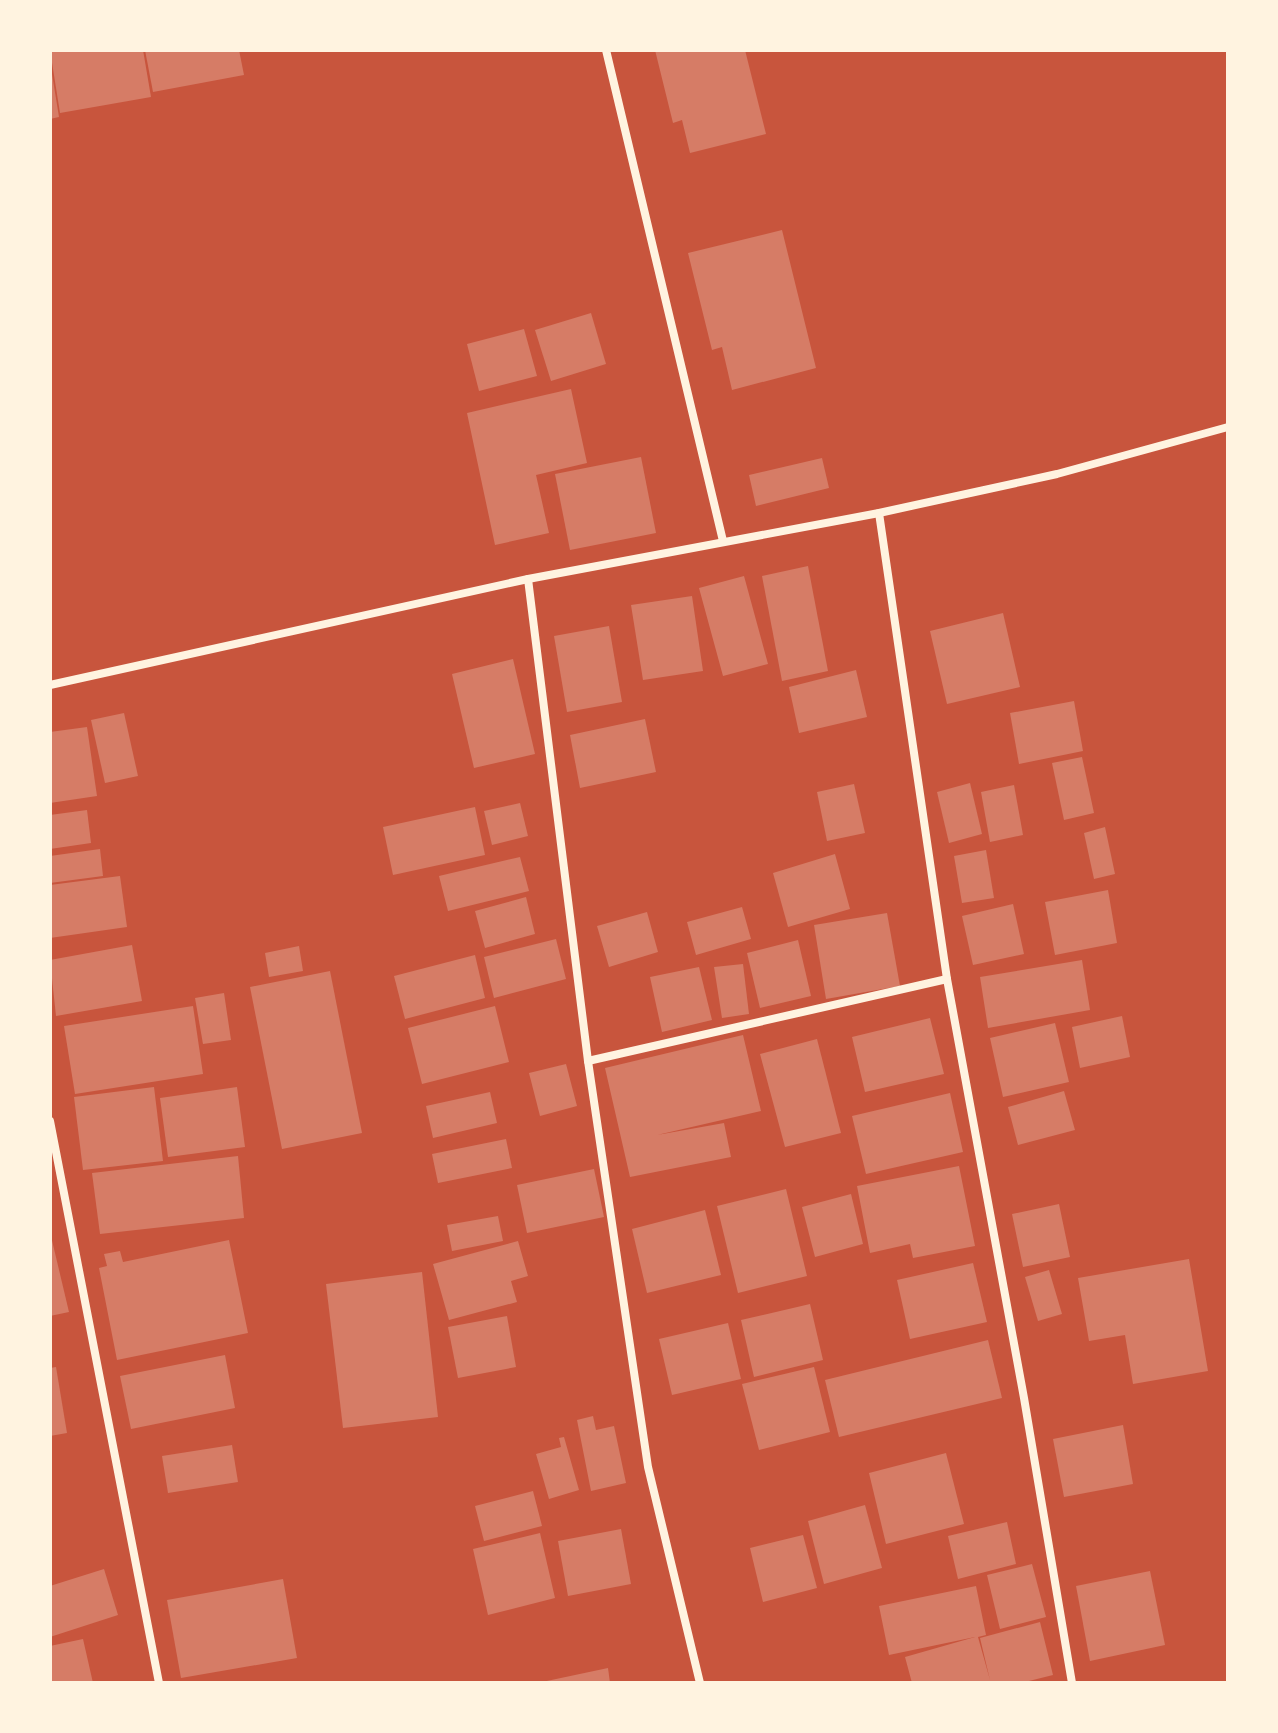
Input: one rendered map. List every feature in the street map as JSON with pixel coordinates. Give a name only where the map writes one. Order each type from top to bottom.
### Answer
[{"type":"street","points":[[606,50],[723,541]]},
{"type":"street","points":[[50,685],[528,579],[879,513],[1057,474],[1228,427]]},
{"type":"street","points":[[879,513],[947,979],[1024,1398],[1072,1683]]},
{"type":"street","points":[[528,579],[588,1061],[648,1467],[700,1683]]},
{"type":"street","points":[[588,1061],[947,979]]},
{"type":"street","points":[[50,1121],[159,1683]]},
{"type":"building","points":[[50,50],[143,50],[151,97],[60,113]]},
{"type":"building","points":[[145,50],[239,50],[244,75],[153,92]]},
{"type":"building","points":[[655,50],[745,50],[766,134],[690,153],[682,120],[673,123]]},
{"type":"building","points":[[50,75],[59,117],[50,119]]},
{"type":"building","points":[[782,230],[816,368],[732,390],[722,347],[712,350],[688,253]]},
{"type":"building","points":[[591,313],[606,364],[551,381],[535,330]]},
{"type":"building","points":[[524,329],[537,376],[479,391],[467,344]]},
{"type":"building","points":[[571,389],[587,463],[536,475],[549,533],[495,545],[467,413]]},
{"type":"building","points":[[641,457],[656,533],[570,550],[555,474]]},
{"type":"building","points":[[822,458],[829,488],[756,506],[749,475]]},
{"type":"building","points":[[808,566],[828,671],[782,681],[762,576]]},
{"type":"building","points":[[744,576],[768,664],[723,676],[699,588]]},
{"type":"building","points":[[692,596],[703,671],[643,680],[631,605]]},
{"type":"building","points":[[1003,613],[1020,687],[947,704],[930,631]]},
{"type":"building","points":[[609,626],[622,702],[567,712],[554,636]]},
{"type":"building","points":[[513,659],[535,754],[474,768],[452,674]]},
{"type":"building","points":[[856,670],[867,717],[799,733],[789,687]]},
{"type":"building","points":[[1074,701],[1083,751],[1019,764],[1010,713]]},
{"type":"building","points":[[124,713],[138,776],[105,783],[91,720]]},
{"type":"building","points":[[645,719],[656,772],[580,788],[570,735]]},
{"type":"building","points":[[87,727],[97,796],[50,803],[50,732]]},
{"type":"building","points":[[1082,757],[1094,813],[1064,820],[1052,763]]},
{"type":"building","points":[[970,783],[982,834],[949,843],[937,792]]},
{"type":"building","points":[[854,784],[865,833],[827,841],[817,792]]},
{"type":"building","points":[[1014,785],[1023,835],[990,842],[981,792]]},
{"type":"building","points":[[520,803],[528,836],[492,845],[484,811]]},
{"type":"building","points":[[475,807],[485,855],[393,875],[383,827]]},
{"type":"building","points":[[87,810],[91,843],[50,849],[50,815]]},
{"type":"building","points":[[1105,827],[1115,874],[1094,879],[1084,833]]},
{"type":"building","points":[[100,849],[103,876],[50,883],[50,856]]},
{"type":"building","points":[[986,850],[994,898],[962,903],[954,856]]},
{"type":"building","points":[[835,854],[850,909],[788,927],[773,873]]},
{"type":"building","points":[[520,857],[529,891],[448,911],[439,876]]},
{"type":"building","points":[[120,876],[127,927],[50,938],[50,885]]},
{"type":"building","points":[[1108,890],[1117,943],[1055,955],[1045,902]]},
{"type":"building","points":[[526,897],[535,934],[485,948],[475,911]]},
{"type":"building","points":[[1013,904],[1024,954],[973,965],[962,916]]},
{"type":"building","points":[[742,907],[751,939],[696,955],[687,922]]},
{"type":"building","points":[[647,912],[658,952],[609,967],[597,926]]},
{"type":"building","points":[[887,913],[900,986],[826,999],[814,925]]},
{"type":"building","points":[[556,939],[566,979],[494,998],[484,957]]},
{"type":"building","points":[[798,940],[811,996],[760,1008],[747,953]]},
{"type":"building","points":[[132,945],[142,1001],[56,1016],[50,960]]},
{"type":"building","points":[[299,946],[303,971],[269,977],[265,953]]},
{"type":"building","points":[[475,955],[485,998],[405,1019],[394,976]]},
{"type":"building","points":[[1082,960],[1090,1010],[988,1028],[980,977]]},
{"type":"building","points":[[743,964],[749,1014],[722,1018],[714,967]]},
{"type":"building","points":[[699,967],[712,1020],[662,1032],[650,977]]},
{"type":"building","points":[[330,971],[362,1133],[282,1149],[250,987]]},
{"type":"building","points":[[224,993],[231,1040],[203,1044],[195,998]]},
{"type":"building","points":[[193,1006],[203,1074],[75,1094],[64,1026]]},
{"type":"building","points":[[495,1006],[509,1062],[422,1084],[408,1028]]},
{"type":"building","points":[[1122,1016],[1130,1057],[1080,1068],[1072,1027]]},
{"type":"building","points":[[930,1018],[944,1074],[865,1092],[852,1037]]},
{"type":"building","points":[[1055,1023],[1069,1082],[1003,1097],[990,1038]]},
{"type":"building","points":[[743,1035],[761,1111],[657,1135],[724,1123],[731,1157],[630,1177],[605,1068]]},
{"type":"building","points":[[817,1039],[841,1133],[785,1147],[760,1054]]},
{"type":"building","points":[[566,1064],[577,1106],[540,1116],[529,1073]]},
{"type":"building","points":[[154,1087],[163,1161],[83,1170],[74,1097]]},
{"type":"building","points":[[237,1087],[245,1147],[168,1157],[160,1098]]},
{"type":"building","points":[[1064,1091],[1075,1130],[1018,1145],[1008,1107]]},
{"type":"building","points":[[490,1092],[497,1123],[433,1138],[426,1106]]},
{"type":"building","points":[[950,1093],[963,1152],[866,1174],[852,1116]]},
{"type":"building","points":[[506,1139],[512,1168],[438,1183],[432,1154]]},
{"type":"building","points":[[238,1156],[244,1218],[100,1234],[92,1173]]},
{"type":"building","points":[[959,1166],[975,1246],[913,1258],[910,1244],[870,1253],[857,1186]]},
{"type":"building","points":[[594,1169],[604,1217],[527,1233],[517,1185]]},
{"type":"building","points":[[786,1189],[807,1276],[738,1293],[717,1206]]},
{"type":"building","points":[[851,1194],[863,1244],[815,1257],[802,1207]]},
{"type":"building","points":[[1059,1204],[1070,1257],[1023,1267],[1012,1214]]},
{"type":"building","points":[[705,1210],[721,1275],[647,1293],[632,1229]]},
{"type":"building","points":[[498,1216],[503,1241],[452,1251],[447,1225]]},
{"type":"building","points":[[50,1232],[69,1312],[50,1316]]},
{"type":"building","points":[[229,1240],[248,1333],[117,1360],[99,1268],[107,1266],[104,1254],[120,1251],[123,1262]]},
{"type":"building","points":[[518,1241],[528,1276],[511,1281],[517,1302],[449,1320],[433,1264]]},
{"type":"building","points":[[1189,1259],[1208,1371],[1133,1384],[1125,1335],[1089,1341],[1078,1278]]},
{"type":"building","points":[[973,1263],[987,1322],[910,1339],[897,1280]]},
{"type":"building","points":[[1049,1270],[1062,1314],[1038,1321],[1025,1277]]},
{"type":"building","points":[[422,1272],[438,1417],[343,1428],[326,1284]]},
{"type":"building","points":[[810,1304],[823,1360],[754,1377],[741,1320]]},
{"type":"building","points":[[507,1316],[516,1367],[458,1378],[448,1327]]},
{"type":"building","points":[[728,1323],[741,1379],[672,1395],[659,1339]]},
{"type":"building","points":[[988,1340],[1002,1398],[839,1437],[825,1380]]},
{"type":"building","points":[[225,1355],[235,1408],[131,1429],[120,1376]]},
{"type":"building","points":[[56,1367],[67,1433],[50,1436],[50,1368]]},
{"type":"building","points":[[814,1367],[830,1432],[759,1450],[742,1384]]},
{"type":"building","points":[[593,1416],[596,1430],[614,1426],[626,1483],[591,1491],[577,1420]]},
{"type":"building","points":[[1123,1425],[1133,1484],[1064,1497],[1053,1439]]},
{"type":"building","points":[[564,1437],[579,1490],[549,1499],[536,1454],[561,1447],[559,1438]]},
{"type":"building","points":[[232,1445],[238,1482],[168,1493],[162,1456]]},
{"type":"building","points":[[946,1453],[964,1524],[886,1544],[869,1473]]},
{"type":"building","points":[[533,1491],[542,1526],[484,1541],[475,1506]]},
{"type":"building","points":[[865,1505],[882,1568],[824,1584],[808,1521]]},
{"type":"building","points":[[1007,1522],[1016,1564],[958,1579],[948,1536]]},
{"type":"building","points":[[621,1529],[631,1584],[568,1596],[558,1541]]},
{"type":"building","points":[[540,1533],[555,1598],[488,1615],[473,1549]]},
{"type":"building","points":[[803,1535],[817,1588],[763,1602],[750,1548]]},
{"type":"building","points":[[1032,1564],[1046,1617],[1000,1629],[987,1575]]},
{"type":"building","points":[[104,1569],[118,1615],[50,1637],[50,1586]]},
{"type":"building","points":[[1150,1571],[1165,1645],[1090,1661],[1076,1586]]},
{"type":"building","points":[[283,1579],[297,1658],[181,1678],[167,1600]]},
{"type":"building","points":[[976,1586],[986,1635],[978,1637],[990,1680],[980,1638],[1040,1622],[1053,1675],[1021,1683],[912,1683],[905,1657],[975,1637],[889,1655],[879,1606]]},
{"type":"building","points":[[83,1639],[93,1683],[50,1683],[50,1646]]},
{"type":"building","points":[[608,1668],[610,1683],[542,1682]]}]
